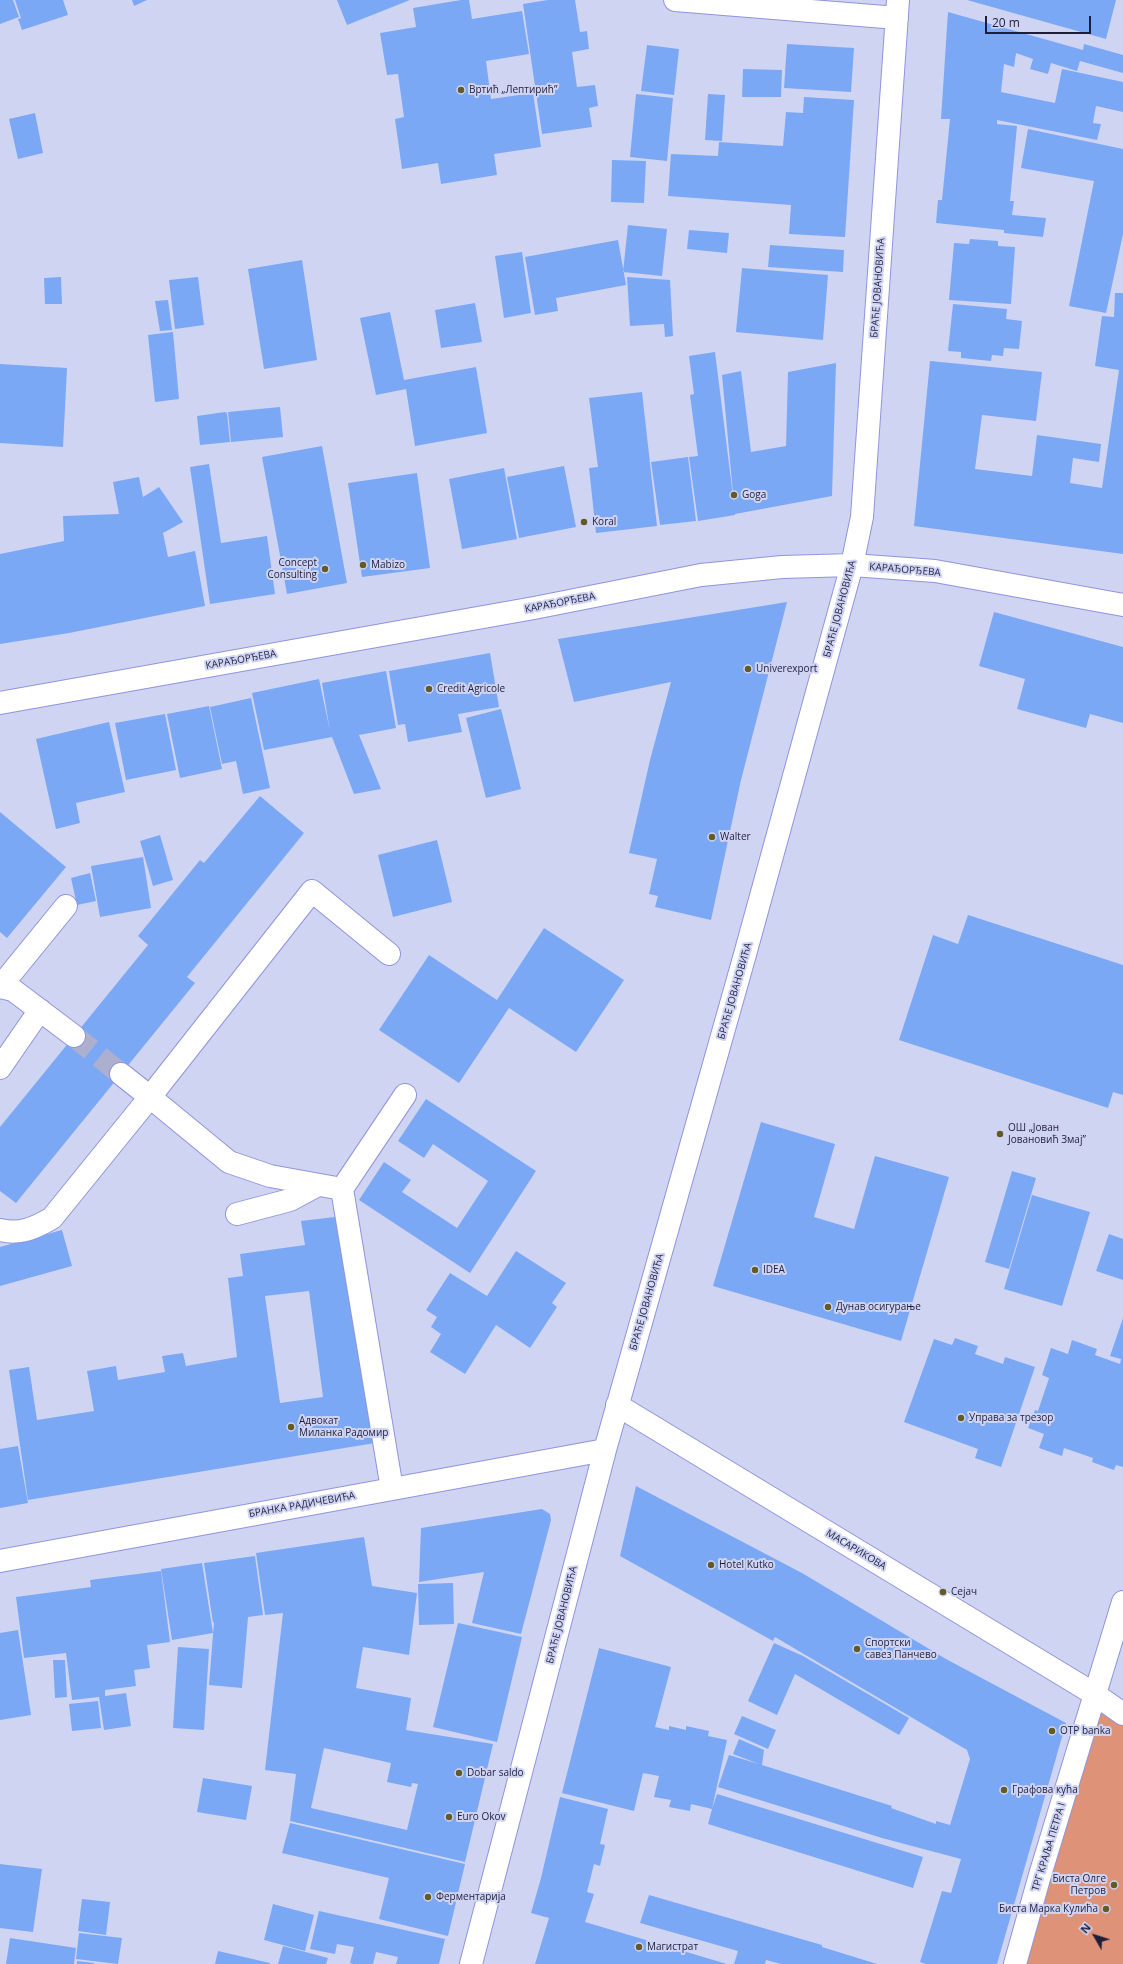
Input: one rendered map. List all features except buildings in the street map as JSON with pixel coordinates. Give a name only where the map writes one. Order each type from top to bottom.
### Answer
[{"type":"street","points":[[675,0],[898,9]]},
{"type":"street","name":"БРАЋЕ ЈОВАНОВИЋА","points":[[471,1964],[617,1404],[744,958],[852,565],[862,517],[898,9]]},
{"type":"street","name":"КАРАЂОРЂЕВА","points":[[0,703],[534,608],[701,575],[782,567],[852,565],[935,572],[1123,605]]},
{"type":"street","points":[[0,1230],[10,1232],[31,1230],[52,1218],[150,1097],[312,891],[389,954]]},
{"type":"street","points":[[66,906],[0,987],[13,990],[74,1036]]},
{"type":"street","points":[[0,1068],[40,1010]]},
{"type":"street","points":[[121,1074],[229,1162],[270,1176],[342,1190]]},
{"type":"street","points":[[392,1489],[342,1190],[405,1095]]},
{"type":"street","points":[[237,1214],[290,1200],[318,1185]]},
{"type":"street","name":"МАСАРИКОВА","points":[[617,1404],[1096,1695]]},
{"type":"street","name":"БРАНКА РАДИЧЕВИЋА","points":[[0,1561],[605,1450]]},
{"type":"street","name":"ТРГ КРАЉА ПЕТРА I","points":[[1015,1964],[1040,1875],[1096,1695],[1123,1602]]},
{"type":"street","points":[[1096,1695],[1123,1714]]},
{"type":"shaded area","points":[[1096,1695],[1123,1714],[1123,1964],[1015,1964]]},
{"type":"tunnel","points":[[74,1036],[121,1074]]},
{"type":"place","name":"Вртић „Лептирић”","points":[[461,90]]},
{"type":"place","name":"Goga","points":[[734,495]]},
{"type":"place","name":"Koral","points":[[584,522]]},
{"type":"place","name":"Mabizo","points":[[363,565]]},
{"type":"place","name":"Concept Consulting","points":[[325,569]]},
{"type":"place","name":"Univerexport","points":[[748,669]]},
{"type":"place","name":"Credit Agricole","points":[[429,689]]},
{"type":"place","name":"Walter","points":[[712,837]]},
{"type":"place","name":"ОШ „Јован Јовановић Змај”","points":[[1000,1134]]},
{"type":"place","name":"IDEA","points":[[755,1270]]},
{"type":"place","name":"Дунав осигурање","points":[[828,1307]]},
{"type":"place","name":"Управа за трезор","points":[[961,1418]]},
{"type":"place","name":"Адвокат Миланка Радомир","points":[[291,1427]]},
{"type":"place","name":"Hotel Kutko","points":[[711,1565]]},
{"type":"place","name":"Сејач","points":[[943,1592]]},
{"type":"place","name":"Спортски савез Панчево","points":[[857,1649]]},
{"type":"place","name":"OTP banka","points":[[1052,1731]]},
{"type":"place","name":"Dobar saldo","points":[[459,1773]]},
{"type":"place","name":"Графова кућа","points":[[1004,1790]]},
{"type":"place","name":"Euro Okov","points":[[449,1817]]},
{"type":"place","name":"Биста Олге Петров","points":[[1114,1885]]},
{"type":"place","name":"Ферментарија","points":[[428,1897]]},
{"type":"place","name":"Биста Марка Кулића","points":[[1106,1909]]},
{"type":"place","name":"Магистрат","points":[[639,1947]]}]
